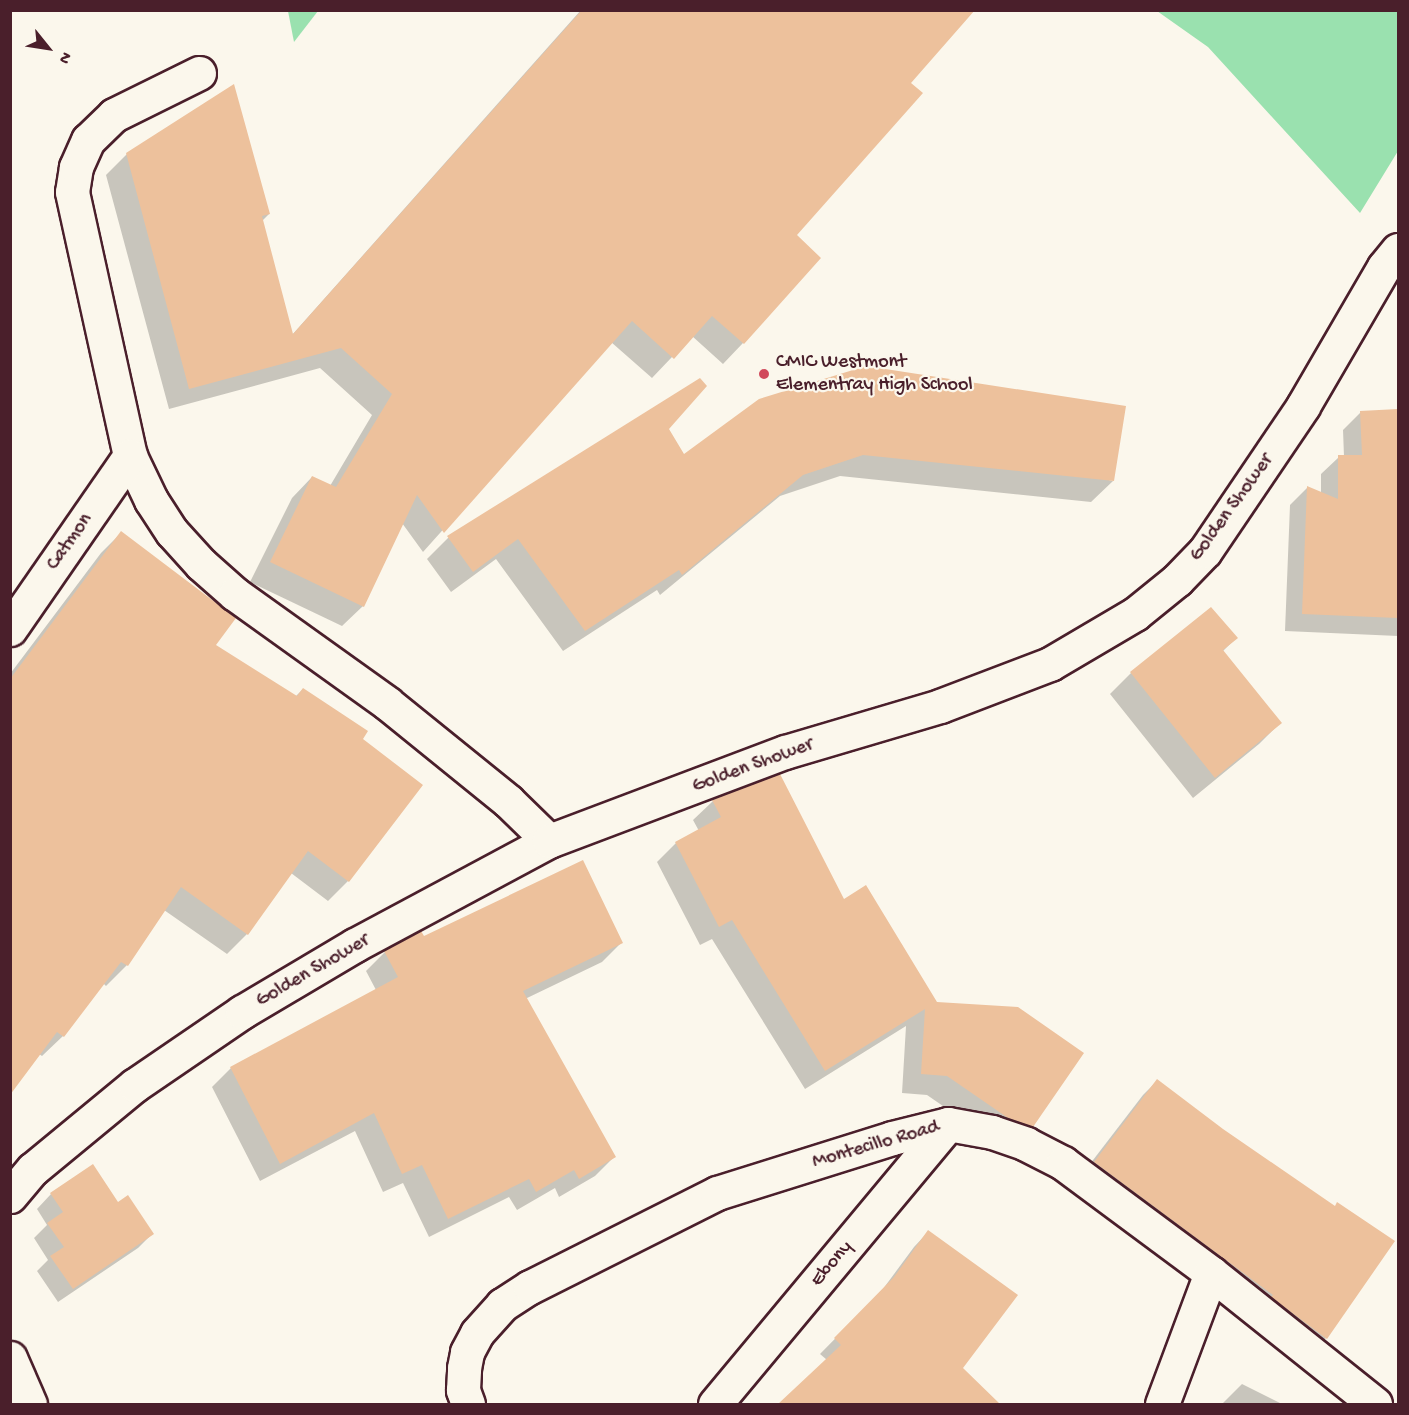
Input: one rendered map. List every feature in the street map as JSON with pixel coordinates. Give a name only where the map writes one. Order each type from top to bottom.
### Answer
[{"type":"street","points":[[199,73],[114,115],[88,140],[76,167],[72,192],[130,456],[151,500],[172,532],[201,564],[235,594],[387,703],[508,801],[549,841]]},
{"type":"street","name":"Golden Shower","points":[[10,1196],[33,1170],[135,1084],[242,1012],[355,945],[549,841],[785,752],[940,705],[1050,664],[1136,614],[1177,580],[1206,551],[1304,406],[1384,267],[1398,250]]},
{"type":"street","name":"Catmon","points":[[10,629],[130,456]]},
{"type":"street","name":"Montecillo Road","points":[[468,1404],[463,1390],[464,1368],[472,1342],[487,1320],[502,1305],[530,1287],[717,1194],[892,1138],[948,1124],[992,1132],[1026,1144],[1063,1163],[1211,1272],[1375,1404]]},
{"type":"street","name":"Ebony","points":[[715,1404],[948,1124]]},
{"type":"street","points":[[1162,1404],[1211,1272]]},
{"type":"street","points":[[10,1358],[30,1404]]},
{"type":"green space","points":[[288,11],[318,11],[294,42]]},
{"type":"green space","points":[[1157,11],[1398,11],[1398,151],[1360,213],[1208,47]]},
{"type":"building","points":[[582,10],[975,10],[911,83],[923,93],[797,235],[821,258],[744,344],[712,316],[674,359],[632,321],[444,533],[417,495],[364,607],[270,562],[312,476],[336,487],[392,394],[341,348],[189,389],[126,153],[234,84],[270,214],[262,216],[293,334]]},
{"type":"building","points":[[866,366],[1126,406],[1114,481],[863,455],[803,475],[682,575],[679,570],[585,631],[518,539],[473,572],[447,536],[700,378],[707,386],[669,429],[684,454],[759,399]]},
{"type":"building","points":[[1398,409],[1398,618],[1302,614],[1307,486],[1338,499],[1338,455],[1362,455],[1360,411]]},
{"type":"building","points":[[121,531],[236,618],[216,645],[297,696],[303,688],[368,731],[363,739],[423,785],[349,882],[308,851],[248,935],[181,887],[128,966],[121,962],[64,1037],[57,1032],[10,1095],[10,679]]},
{"type":"building","points":[[1211,607],[1238,638],[1223,650],[1282,723],[1215,778],[1130,672]]},
{"type":"building","points":[[780,774],[844,899],[866,885],[937,1002],[1018,1007],[1084,1053],[1033,1127],[1008,1118],[947,1076],[921,1074],[925,1009],[825,1071],[732,920],[719,927],[675,842],[721,817],[712,800]]},
{"type":"building","points":[[583,860],[623,943],[523,991],[616,1157],[579,1179],[574,1170],[536,1192],[529,1179],[448,1219],[422,1165],[402,1174],[374,1113],[280,1164],[230,1067],[398,977],[384,951],[421,931],[424,936]]},
{"type":"building","points":[[1157,1079],[1223,1129],[1335,1206],[1337,1202],[1395,1241],[1327,1339],[1271,1297],[1273,1295],[1094,1162]]},
{"type":"building","points":[[93,1164],[118,1202],[128,1195],[154,1234],[73,1289],[50,1256],[64,1247],[47,1223],[63,1212],[50,1193]]},
{"type":"building","points":[[928,1230],[1018,1295],[963,1368],[1000,1404],[778,1404],[841,1345],[834,1338],[894,1277]]},
{"type":"place","name":"CMIC Westmont Elementray High School","points":[[764,374]]}]
